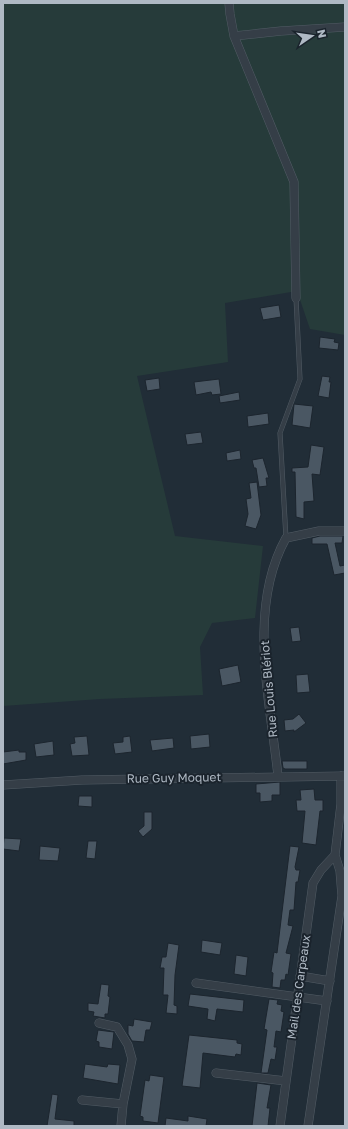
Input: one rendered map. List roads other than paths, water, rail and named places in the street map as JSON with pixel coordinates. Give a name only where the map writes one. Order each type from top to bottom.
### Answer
[{"type":"street","points":[[229,3],[234,36],[294,182],[296,298]]},
{"type":"street","points":[[234,36],[281,30],[345,27]]},
{"type":"street","points":[[286,538],[319,531],[345,531]]},
{"type":"street","name":"Rue Louis Blériot","points":[[278,776],[264,660],[265,596],[277,554],[286,538]]},
{"type":"street","points":[[308,1126],[342,896],[340,871],[335,855],[342,804],[343,776]]},
{"type":"street","name":"Rue Guy Moquet","points":[[3,785],[82,780],[343,776]]},
{"type":"street","name":"Mail des Carpeaux","points":[[280,1126],[313,883],[321,870],[335,855]]},
{"type":"street","points":[[300,976],[330,981]]},
{"type":"street","points":[[196,982],[327,1001]]},
{"type":"street","points":[[99,1023],[117,1027],[128,1045],[132,1059],[123,1104],[121,1126]]},
{"type":"street","points":[[216,1073],[286,1081]]},
{"type":"street","points":[[82,1100],[123,1104]]},
{"type":"lane","points":[[286,538],[280,433],[300,378],[296,298]]}]
